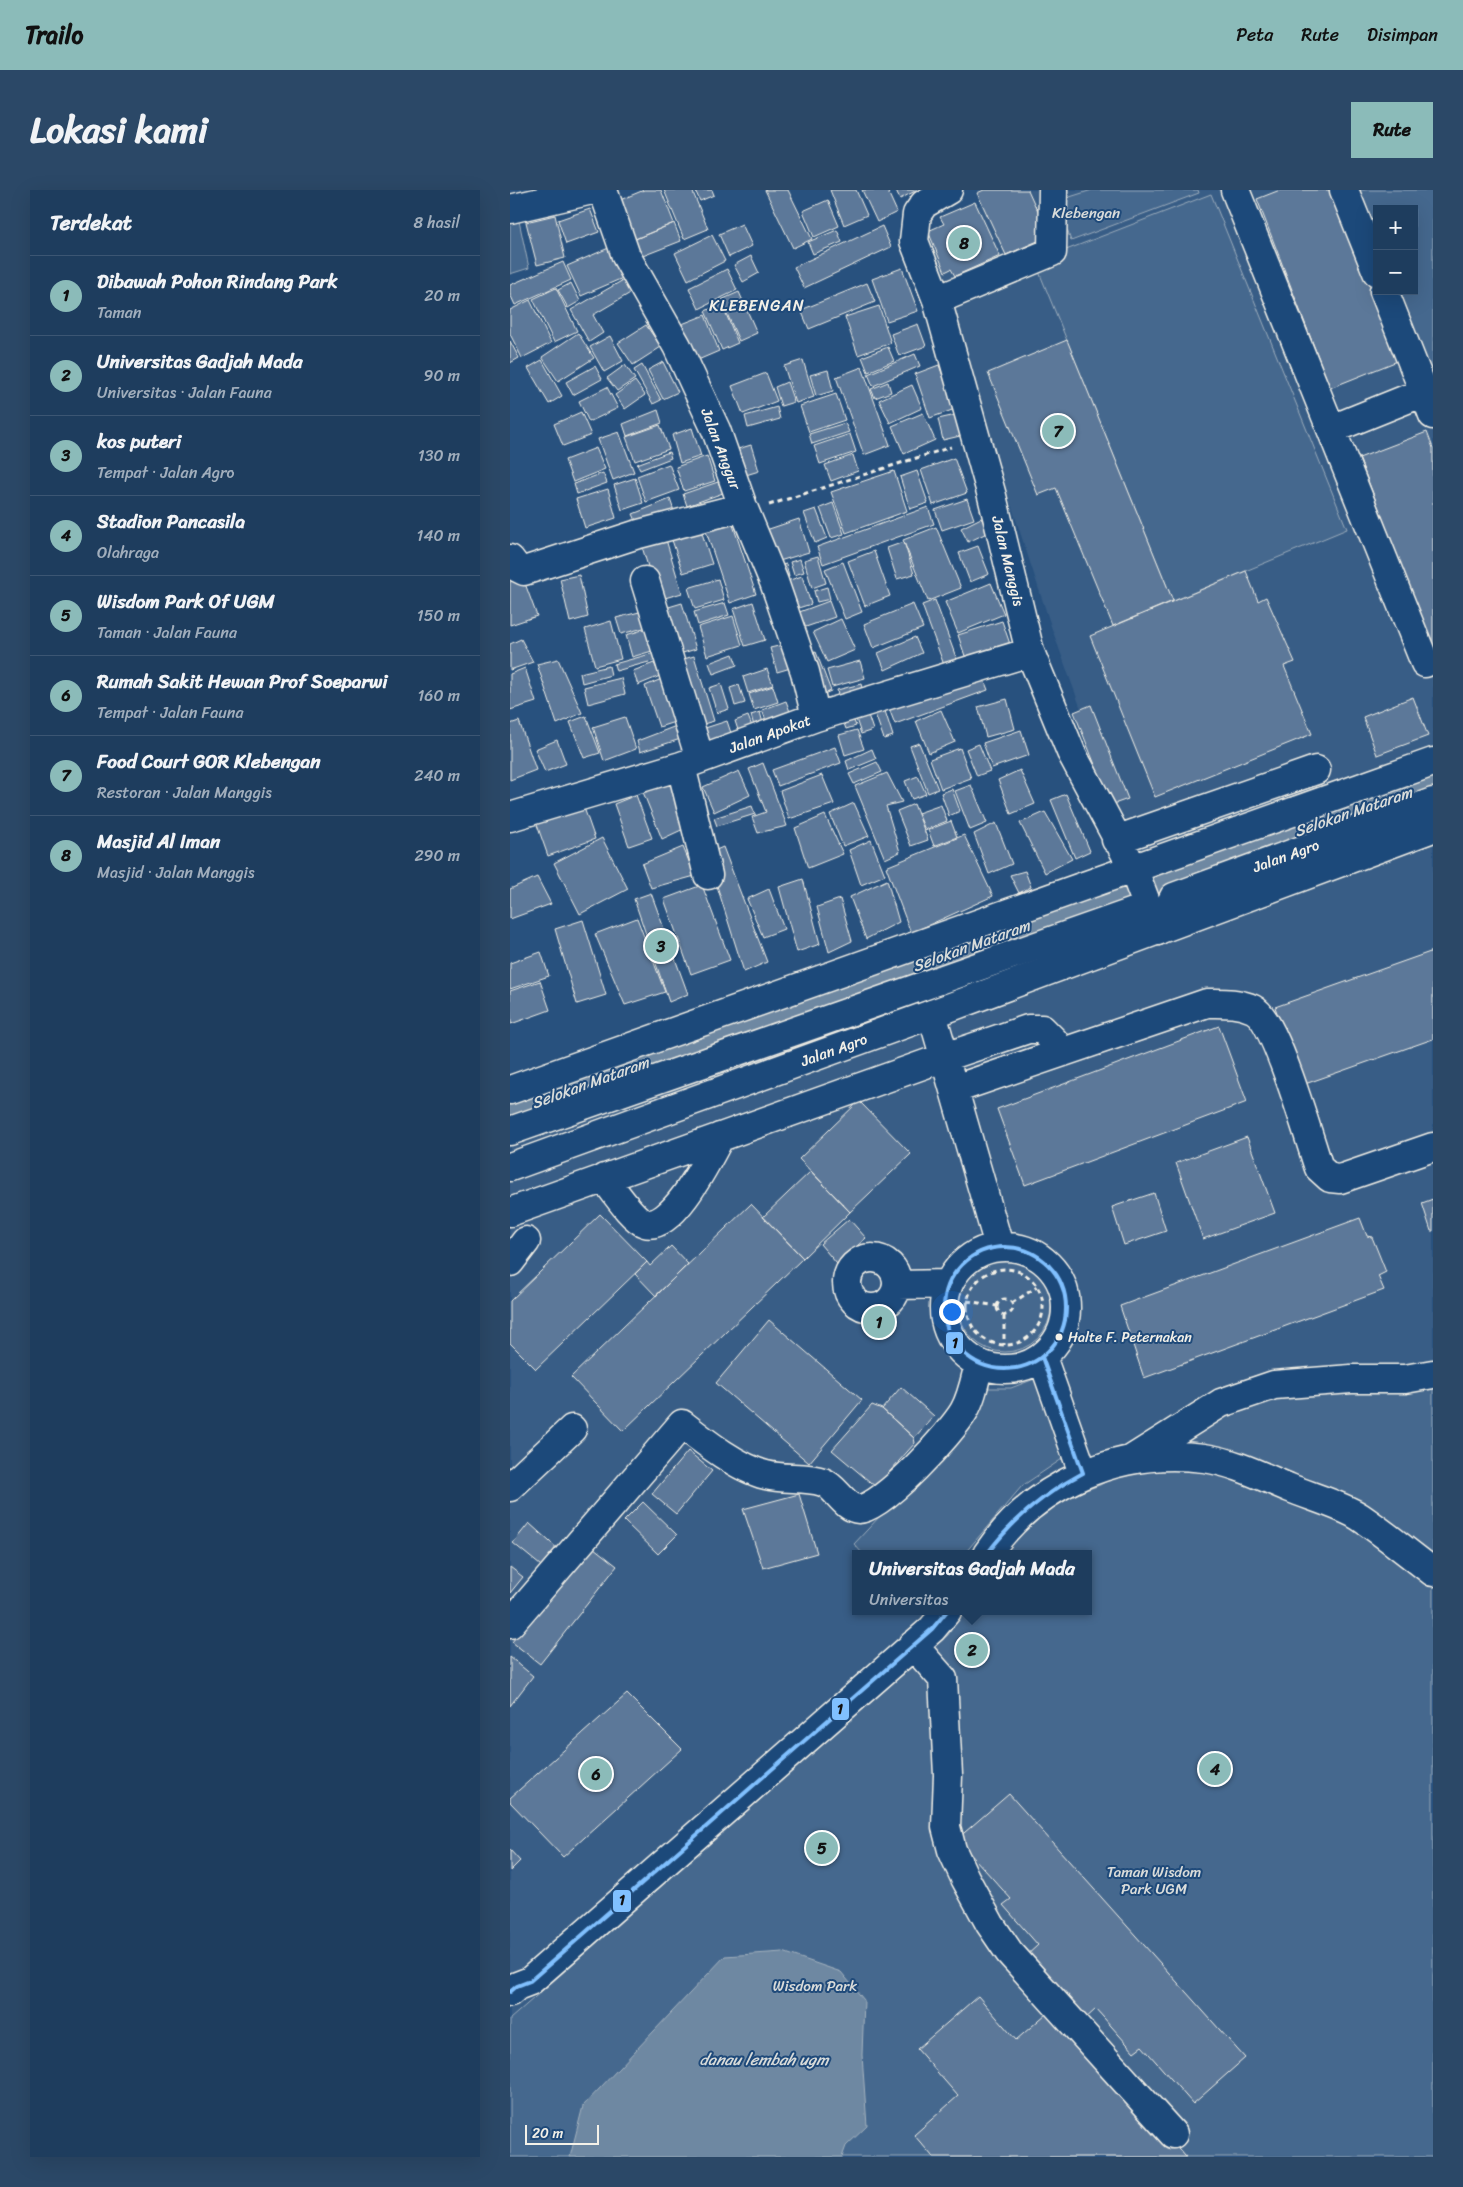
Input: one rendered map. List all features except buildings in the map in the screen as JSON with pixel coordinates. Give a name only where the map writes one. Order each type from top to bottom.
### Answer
[{"type":"street","points":[[510,209],[592,190]]},
{"type":"street","name":"Jalan Anggur","points":[[603,190],[626,256],[677,346],[716,430],[744,510],[774,582],[805,672],[816,717]]},
{"type":"street","name":"Jalan Manggis","points":[[948,190],[924,204],[917,214],[914,241],[937,300],[992,496],[1030,652],[1071,752],[1144,896]]},
{"type":"street","points":[[937,300],[1052,252],[1053,190]]},
{"type":"street","points":[[1235,190],[1425,663]]},
{"type":"street","points":[[1344,190],[1373,262]]},
{"type":"street","points":[[1332,429],[1428,403],[1386,295]]},
{"type":"street","points":[[510,559],[516,567],[524,571],[635,535],[744,510]]},
{"type":"street","points":[[645,581],[690,763],[708,876]]},
{"type":"street","name":"Jalan Apokat","points":[[510,817],[690,763],[816,717],[1030,652]]},
{"type":"street","points":[[510,1131],[1144,896],[1433,762]]},
{"type":"street","points":[[1116,840],[1316,770]]},
{"type":"street","name":"Jalan Agro","points":[[1144,896],[1174,897],[1433,802]]},
{"type":"street","name":"Jalan Agro","points":[[510,1167],[932,1014],[1144,896],[1433,828]]},
{"type":"street","points":[[510,1090],[1144,896]]},
{"type":"street","points":[[955,1089],[1207,1003],[1229,1002],[1254,1009],[1268,1025],[1319,1168],[1330,1178],[1340,1179],[1433,1147]]},
{"type":"street","points":[[932,1014],[999,1246]]},
{"type":"street","points":[[510,1212],[1028,1029],[1042,1030],[1054,1041],[1059,1053]]},
{"type":"street","points":[[604,1178],[636,1217],[646,1224],[660,1222],[674,1210],[689,1192],[720,1137]]},
{"type":"street","points":[[999,1246],[1029,1250],[1045,1260],[1058,1275],[1065,1293],[1067,1312],[1062,1333],[1042,1357],[1032,1363],[1011,1369],[990,1368],[979,1364],[970,1359],[955,1344],[946,1325],[944,1303],[958,1293],[958,1268],[973,1255],[999,1246]]},
{"type":"street","points":[[898,1285],[958,1293]]},
{"type":"street","points":[[1042,1357],[1082,1473]]},
{"type":"street","points":[[510,1624],[682,1424],[718,1450],[745,1466],[766,1476],[790,1477],[822,1482],[850,1505],[859,1509],[874,1504],[888,1494],[924,1460],[957,1422],[970,1398],[979,1364]]},
{"type":"street","points":[[1131,1460],[1221,1403],[1274,1385],[1351,1379],[1405,1379],[1433,1374]]},
{"type":"street","points":[[510,1487],[572,1429]]},
{"type":"street","points":[[990,1550],[1007,1528],[1031,1506],[1053,1489],[1082,1473],[1131,1460],[1153,1457],[1205,1458],[1231,1465],[1359,1516],[1433,1572]]},
{"type":"street","points":[[510,2008],[525,1995],[520,1987],[913,1646],[932,1629],[944,1615]]},
{"type":"street","points":[[913,1646],[943,1679],[948,1775],[946,1827],[952,1850],[965,1878],[990,1924],[1009,1952],[1173,2134]]},
{"type":"path","points":[[744,510],[975,439]]},
{"type":"path","points":[[1012,1269],[1024,1273],[1038,1287],[1043,1302],[1043,1314],[1038,1326],[1029,1336],[1018,1342],[1004,1345],[991,1342],[980,1336],[972,1325],[958,1293],[972,1288],[979,1279],[989,1272],[1012,1269]]},
{"type":"path","points":[[1012,1303],[1038,1287]]},
{"type":"path","points":[[958,1293],[997,1306]]},
{"type":"path","points":[[1004,1316],[998,1311],[997,1306],[1000,1301],[1005,1299],[1012,1303]]},
{"type":"path","points":[[1004,1316],[1011,1313],[1012,1303]]},
{"type":"path","points":[[1004,1316],[1004,1345]]},
{"type":"shaded area","points":[[995,190],[1433,190],[1433,2157],[510,2157],[510,1143],[1154,911],[1052,629],[928,253]]},
{"type":"green space","name":"Klebengan","points":[[1092,190],[1198,190],[1199,193],[1071,241],[1057,201]]},
{"type":"green space","points":[[1348,190],[1433,190],[1433,407],[1390,295],[1418,295],[1418,205],[1373,205],[1373,253]]},
{"type":"green space","points":[[1211,194],[1347,529],[1173,601],[1035,262]]},
{"type":"green space","points":[[519,221],[529,268],[510,274],[510,223]]},
{"type":"green space","points":[[1005,1260],[1022,1264],[1037,1274],[1047,1289],[1051,1306],[1047,1323],[1037,1338],[1022,1348],[1005,1352],[988,1348],[973,1338],[963,1323],[959,1306],[963,1289],[973,1274],[988,1264]]},
{"type":"green space","points":[[879,1309],[888,1313],[892,1322],[888,1331],[879,1335],[870,1331],[866,1322],[870,1313]]},
{"type":"green space","name":"Taman Wisdom Park UGM","points":[[1433,1369],[1433,2157],[510,2157],[510,2019],[948,1635],[960,1615],[1092,1615],[1092,1550],[1005,1550],[1043,1509],[1072,1495],[1100,1485],[1274,1385]]},
{"type":"green space","points":[[1037,1378],[1062,1459],[1022,1486],[967,1550],[859,1550],[854,1544],[973,1416],[985,1388],[1011,1388]]},
{"type":"water","name":"danau lembah ugm","points":[[783,1952],[841,1972],[864,2000],[862,2055],[867,2126],[846,2146],[842,2157],[570,2157],[583,2106],[725,1956]]},
{"type":"waterway","name":"Selokan Mataram","points":[[510,1110],[1166,875],[1433,783]]},
{"type":"transit line","name":"1","points":[[1005,1247],[1028,1251],[1048,1265],[1062,1285],[1066,1308],[1062,1331],[1048,1351],[1028,1365],[1005,1369],[982,1365],[962,1351],[948,1331],[944,1308],[948,1285],[962,1265],[982,1251],[1005,1247]]},
{"type":"transit line","name":"1","points":[[990,1550],[1030,1508],[1056,1489],[1083,1473],[1042,1357]]},
{"type":"transit line","name":"1","points":[[510,1992],[517,1986],[530,1981],[932,1629],[944,1615]]},
{"type":"place","name":"Masjid Al Iman","points":[[964,243]]},
{"type":"place","name":"Food Court GOR Klebengan","points":[[1058,431]]},
{"type":"place","name":"kos puteri","points":[[661,946]]},
{"type":"place","name":"Dibawah Pohon Rindang Park","points":[[879,1322]]},
{"type":"place","name":"Halte F. Peternakan","points":[[1059,1337]]},
{"type":"place","name":"Universitas Gadjah Mada","points":[[972,1650]]},
{"type":"place","name":"Stadion Pancasila","points":[[1215,1769]]},
{"type":"place","name":"Rumah Sakit Hewan Prof Soeparwi","points":[[596,1774]]},
{"type":"place","name":"Wisdom Park Of UGM","points":[[822,1848]]},
{"type":"district","name":"KLEBENGAN","points":[[757,305]]},
{"type":"park label","name":"Wisdom Park","points":[[815,1986]]}]
